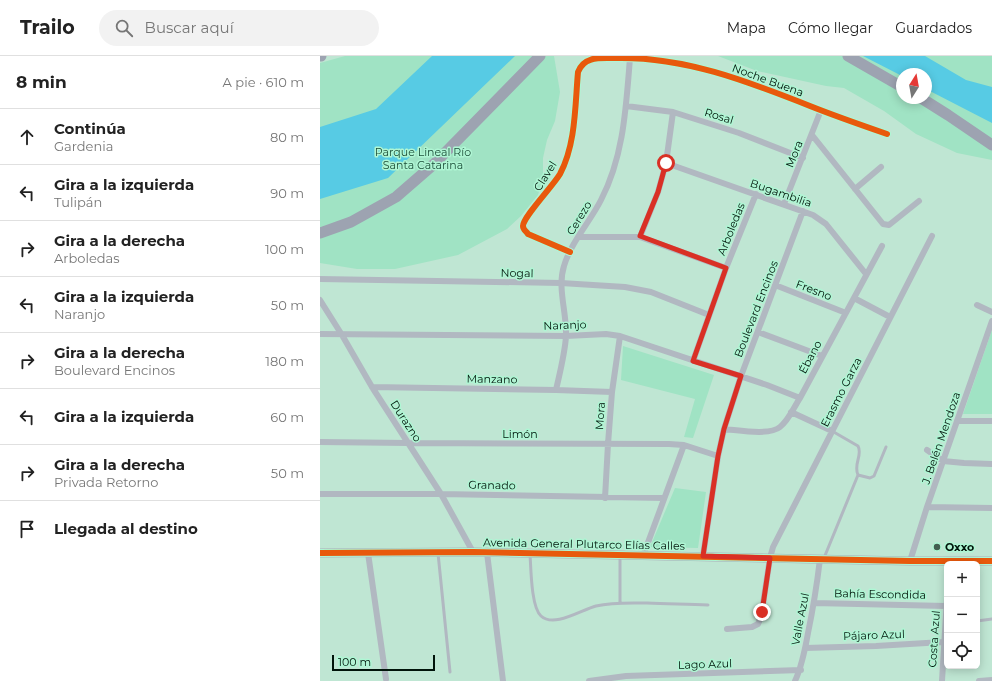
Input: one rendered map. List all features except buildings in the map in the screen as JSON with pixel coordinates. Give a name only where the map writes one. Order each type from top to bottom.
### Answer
[{"type":"highway","points":[[320,233],[351,222],[396,197],[434,164],[540,56]]},
{"type":"highway","points":[[848,56],[896,83]]},
{"type":"highway","points":[[931,104],[992,145]]},
{"type":"street","name":"Noche Buena","points":[[592,59],[630,58],[666,61],[704,69],[752,83],[887,134]]},
{"type":"street","name":"Cerezo","points":[[556,390],[566,336],[561,283],[564,266],[570,252],[601,200],[617,161],[626,106],[630,58]]},
{"type":"street","name":"Clavel","points":[[570,252],[528,234],[524,230],[523,226],[527,215],[553,186],[565,162],[572,133],[578,72],[580,66],[584,62],[592,59]]},
{"type":"street","name":"Rosal","points":[[626,106],[673,112],[738,133],[803,158]]},
{"type":"street","name":"Mora","points":[[784,204],[821,110]]},
{"type":"street","points":[[640,236],[658,192],[666,163],[673,112]]},
{"type":"street","points":[[812,135],[886,226],[919,201]]},
{"type":"street","name":"Bugambilia","points":[[666,163],[820,218],[866,274]]},
{"type":"street","points":[[855,189],[881,167]]},
{"type":"street","name":"Arboledas","points":[[693,361],[726,268],[756,194]]},
{"type":"street","name":"Boulevard Encinos","points":[[703,556],[718,456],[724,429],[741,376],[803,211]]},
{"type":"street","points":[[579,237],[640,236],[726,268]]},
{"type":"street","name":"Erasmo Garza","points":[[727,629],[752,627],[759,621],[762,612],[770,558],[777,539],[932,236]]},
{"type":"street","name":"Ébano","points":[[724,429],[765,431],[774,430],[780,427],[792,412],[800,398],[882,246]]},
{"type":"street","name":"Nogal","points":[[320,279],[561,283],[597,286],[611,285],[637,289],[681,303],[709,315]]},
{"type":"street","name":"Fresno","points":[[775,285],[846,313]]},
{"type":"street","points":[[854,298],[890,317]]},
{"type":"street","name":"Durazno","points":[[320,300],[372,387],[442,494],[473,552]]},
{"type":"street","points":[[977,305],[992,312]]},
{"type":"street","name":"J. Belén Mendoza","points":[[910,561],[927,507],[992,321]]},
{"type":"street","points":[[758,332],[822,356]]},
{"type":"street","name":"Naranjo","points":[[320,334],[566,336],[606,334],[620,336],[657,348],[767,385],[800,398]]},
{"type":"street","name":"Mora","points":[[606,498],[612,392],[620,336]]},
{"type":"street","name":"Manzano","points":[[372,387],[612,392]]},
{"type":"street","points":[[792,412],[832,431]]},
{"type":"street","points":[[958,421],[992,421]]},
{"type":"street","name":"Limón","points":[[320,442],[669,444],[684,445],[718,456]]},
{"type":"street","points":[[643,556],[684,445]]},
{"type":"street","points":[[927,450],[943,461],[992,464]]},
{"type":"street","name":"Granado","points":[[320,494],[442,494],[664,498]]},
{"type":"street","points":[[927,507],[992,508]]},
{"type":"street","name":"Avenida General Plutarco Elías Calles","points":[[320,553],[473,552],[944,562]]},
{"type":"street","points":[[368,553],[386,679]]},
{"type":"street","points":[[487,553],[503,681]]},
{"type":"street","name":"Valle Azul","points":[[794,681],[801,670],[822,559]]},
{"type":"street","name":"Avenida General Plutarco Elías Calles","points":[[980,561],[992,561]]},
{"type":"street","name":"Bahía Escondida","points":[[814,603],[944,606]]},
{"type":"street","name":"Costa Azul","points":[[942,681],[944,630]]},
{"type":"street","name":"Pájaro Azul","points":[[805,648],[943,642]]},
{"type":"street","name":"Lago Azul","points":[[589,681],[801,670]]},
{"type":"street","points":[[979,681],[992,680]]},
{"type":"lane","points":[[822,559],[858,475],[856,470],[860,449],[849,440],[832,431]]},
{"type":"lane","points":[[858,475],[870,478],[874,476],[886,447]]},
{"type":"lane","points":[[438,553],[450,672]]},
{"type":"lane","points":[[530,554],[533,596],[536,608],[542,617],[551,620],[561,619],[603,604],[708,605]]},
{"type":"lane","points":[[620,555],[620,603]]},
{"type":"lane","points":[[980,621],[992,619]]},
{"type":"green space","name":"Parque Lineal Río Santa Catarina","points":[[345,56],[554,56],[560,92],[555,121],[547,140],[543,158],[543,177],[538,195],[521,216],[507,229],[458,255],[395,269],[357,269],[320,263],[320,63]]},
{"type":"green space","points":[[718,56],[992,56],[992,160],[957,153],[916,134],[884,111],[844,88],[826,86],[757,71]]},
{"type":"green space","points":[[992,330],[992,414],[963,414]]},
{"type":"green space","points":[[623,346],[714,375],[693,438],[684,437],[695,399],[621,380]]},
{"type":"green space","points":[[675,488],[706,492],[698,548],[650,547]]},
{"type":"water","points":[[432,56],[515,56],[388,178],[320,199],[320,127],[376,109]]},
{"type":"water","points":[[863,56],[925,56],[966,80],[992,87],[992,123],[932,92],[932,68],[896,68],[896,73]]},
{"type":"cycle path","points":[[570,252],[528,234],[523,226],[528,216],[560,174],[572,137],[578,72],[584,63],[593,59],[640,58],[665,61],[714,72],[738,79],[887,134]]},
{"type":"cycle path","points":[[320,553],[473,552],[910,561],[992,561]]},
{"type":"place","name":"Oxxo","points":[[937,547]]},
{"type":"route","points":[[666,163],[658,192],[640,236],[726,268],[693,361],[741,376],[724,429],[718,456],[703,556],[770,558],[762,612]]}]
